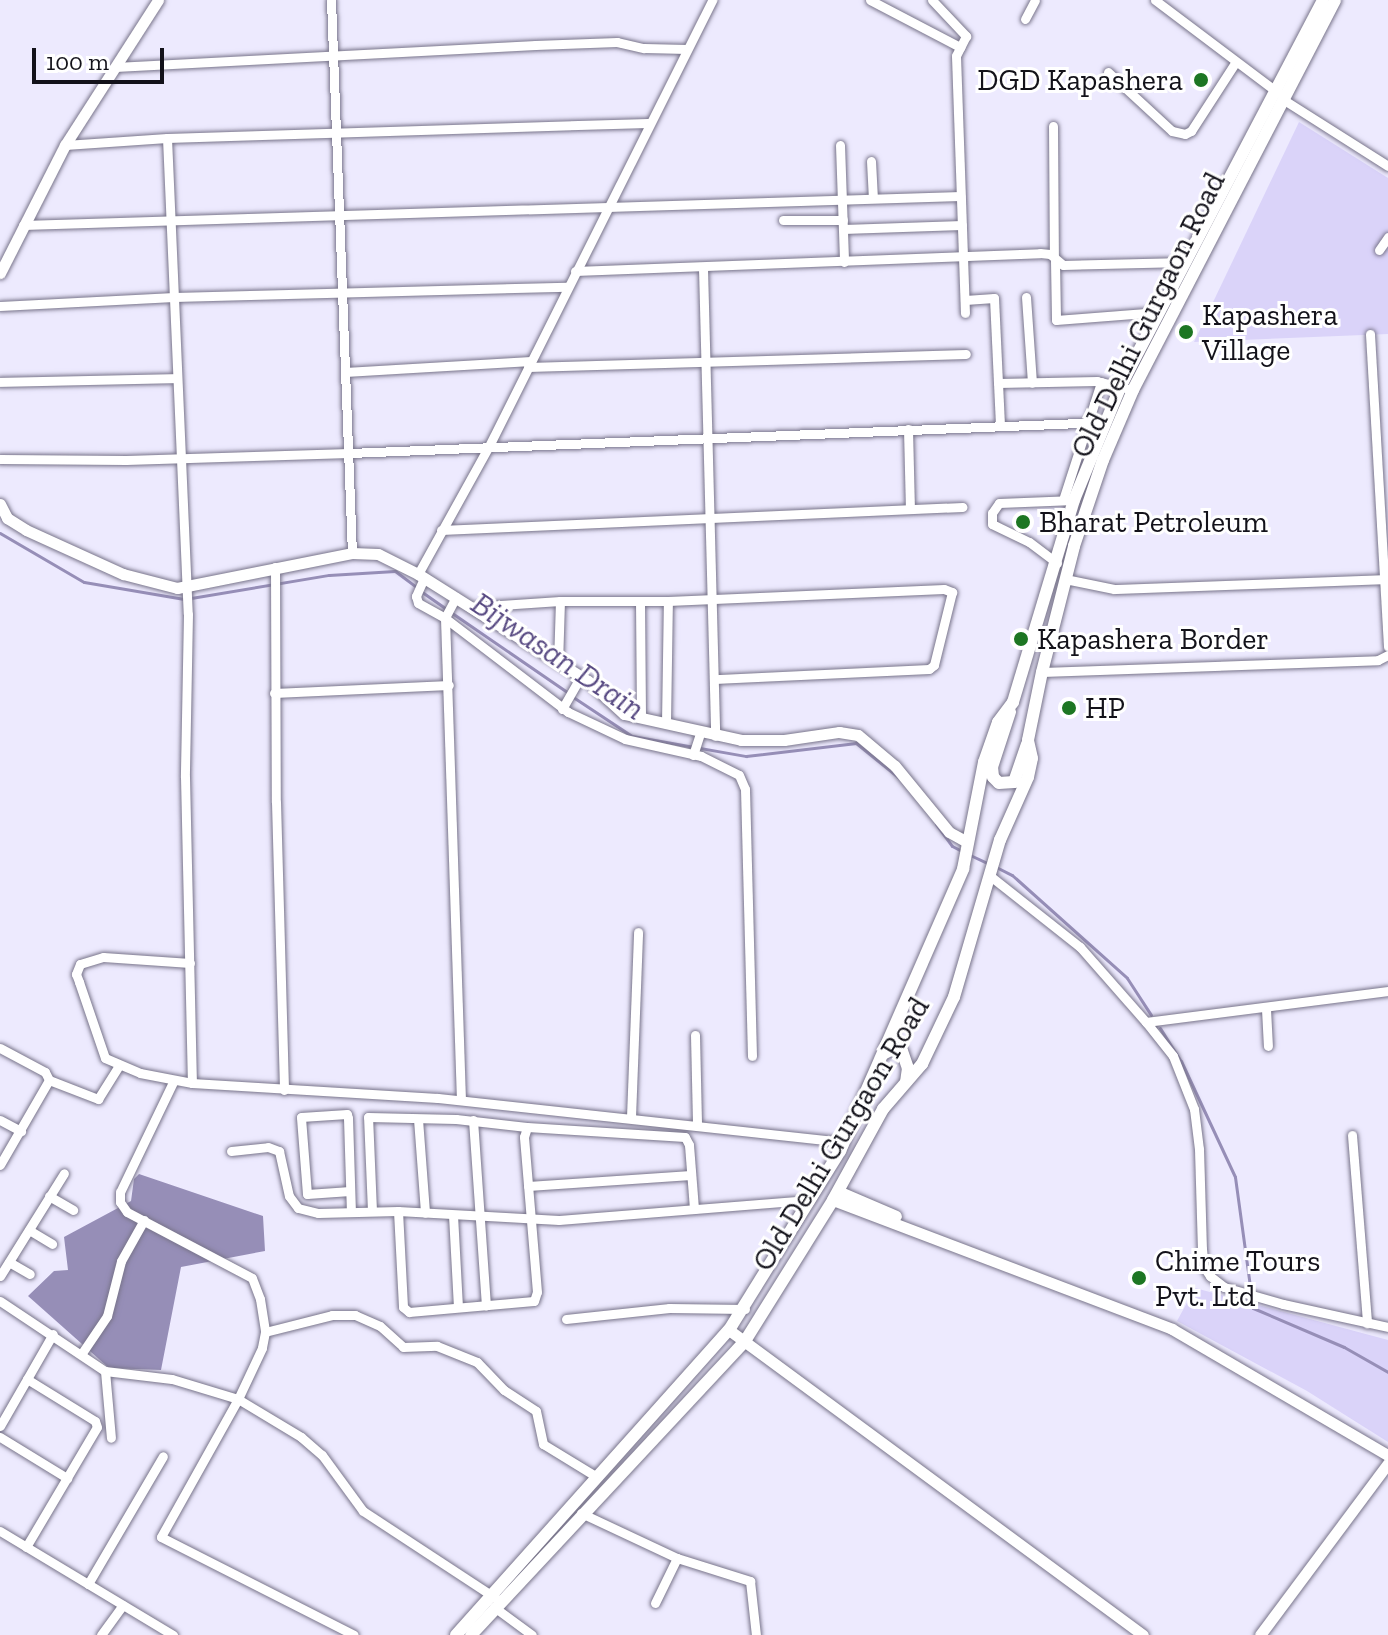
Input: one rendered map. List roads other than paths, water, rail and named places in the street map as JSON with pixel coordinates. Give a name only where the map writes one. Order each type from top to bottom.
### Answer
[{"type":"main road","name":"Old Delhi Gurgaon Road","points":[[576,1510],[597,1477],[745,1309],[844,1142],[926,961],[966,848],[984,762],[998,722],[1013,702],[1057,563],[1068,500],[1106,422],[1127,388],[1280,96],[1323,0]]},
{"type":"main road","name":"Old Delhi Gurgaon Road","points":[[456,1635],[494,1601],[576,1510],[745,1341],[836,1195],[883,1109],[922,1064],[954,997],[1008,817],[1028,777],[1032,758],[1028,740],[1065,579],[1127,388],[1159,312],[1185,262],[1335,0]]},
{"type":"main road","points":[[1013,702],[992,767],[993,777],[999,783],[1014,782],[1028,740]]},
{"type":"main road","points":[[883,1054],[893,1049],[902,1051],[908,1068],[905,1083]]},
{"type":"main road","name":"Old Delhi Gurgaon Road","points":[[471,1635],[494,1601]]},
{"type":"street","points":[[0,273],[65,145],[158,0]]},
{"type":"street","points":[[331,0],[342,214],[341,294],[352,553]]},
{"type":"street","points":[[712,0],[489,446],[441,530],[416,596],[418,603],[446,616],[564,706],[625,739],[694,752],[739,775],[745,789],[752,1056]]},
{"type":"street","points":[[870,0],[960,47]]},
{"type":"street","points":[[932,0],[965,34],[956,56],[965,313]]},
{"type":"street","points":[[1025,19],[1035,0]]},
{"type":"street","points":[[1155,0],[1280,96],[1388,166]]},
{"type":"street","points":[[115,67],[334,53],[617,42],[644,48],[687,49]]},
{"type":"street","points":[[1108,72],[1172,131],[1185,134],[1191,131],[1235,63]]},
{"type":"street","points":[[65,145],[167,138],[648,123]]},
{"type":"street","points":[[1053,126],[1056,320],[1159,312]]},
{"type":"street","points":[[167,138],[188,614],[185,777],[192,1083]]},
{"type":"street","points":[[840,145],[844,262]]},
{"type":"street","points":[[871,161],[873,196]]},
{"type":"street","points":[[23,225],[873,196],[961,196]]},
{"type":"street","points":[[783,220],[962,225]]},
{"type":"street","points":[[1379,250],[1388,237]]},
{"type":"street","points":[[575,271],[1040,253],[1063,265],[1185,262]]},
{"type":"street","points":[[703,268],[715,736]]},
{"type":"street","points":[[0,306],[174,297],[567,287]]},
{"type":"street","points":[[1026,297],[1032,383]]},
{"type":"street","points":[[965,300],[994,298],[1000,426]]},
{"type":"street","points":[[1370,334],[1388,646]]},
{"type":"street","points":[[345,372],[529,364],[966,354]]},
{"type":"street","points":[[0,382],[177,378]]},
{"type":"street","points":[[1057,563],[1029,542],[992,524],[991,519],[999,503],[1068,500],[1087,423],[1101,382]]},
{"type":"street","points":[[998,383],[1101,382],[1127,388]]},
{"type":"street","points":[[0,459],[349,453],[1106,422]]},
{"type":"street","points":[[908,429],[910,509]]},
{"type":"street","points":[[0,504],[13,523],[123,574],[186,592],[275,567],[352,553],[378,554],[471,607],[580,679],[617,709],[700,736],[756,742],[839,732],[858,735],[895,766],[966,848]]},
{"type":"street","points":[[441,530],[962,507]]},
{"type":"street","points":[[275,567],[274,693],[284,1090]]},
{"type":"street","points":[[1065,579],[1114,589],[1384,579]]},
{"type":"street","points":[[471,607],[560,601],[668,601],[944,589],[953,595],[934,665],[929,669],[714,679]]},
{"type":"street","points":[[454,600],[446,616],[461,1100]]},
{"type":"street","points":[[558,664],[560,601]]},
{"type":"street","points":[[640,601],[641,717]]},
{"type":"street","points":[[666,723],[668,601]]},
{"type":"street","points":[[1042,672],[1378,660],[1388,655]]},
{"type":"street","points":[[564,706],[580,679]]},
{"type":"street","points":[[274,693],[449,685]]},
{"type":"street","points":[[694,752],[700,736]]},
{"type":"street","points":[[992,868],[1080,947],[1173,1056],[1194,1109],[1199,1149],[1202,1249],[1204,1267],[1210,1276],[1224,1287],[1283,1304],[1388,1327]]},
{"type":"street","points":[[631,1117],[638,932]]},
{"type":"street","points":[[190,963],[95,958],[84,961],[77,969],[102,1054],[119,1065],[192,1083],[461,1100],[844,1142]]},
{"type":"street","points":[[1146,1022],[1388,991]]},
{"type":"street","points":[[1266,1009],[1268,1046]]},
{"type":"street","points":[[695,1035],[697,1124]]},
{"type":"street","points":[[0,1048],[45,1072],[49,1080],[98,1099],[119,1065]]},
{"type":"street","points":[[0,1165],[49,1080]]},
{"type":"street","points":[[174,1080],[120,1192],[123,1208],[252,1278],[260,1299],[265,1332],[262,1348],[238,1399],[161,1530],[161,1537],[354,1635]]},
{"type":"street","points":[[350,1191],[307,1194],[301,1117],[347,1114],[351,1212]]},
{"type":"street","points":[[372,1211],[368,1117],[473,1120],[527,1127],[685,1137],[689,1145],[694,1209]]},
{"type":"street","points":[[418,1119],[425,1213]]},
{"type":"street","points":[[0,1120],[21,1131]]},
{"type":"street","points":[[473,1120],[486,1306]]},
{"type":"street","points":[[398,1211],[404,1310],[529,1303],[536,1296],[524,1137],[527,1127]]},
{"type":"street","points":[[1352,1135],[1367,1323]]},
{"type":"street","points":[[231,1151],[275,1148],[281,1156],[285,1187],[298,1208],[318,1213],[398,1211],[531,1219],[809,1200]]},
{"type":"street","points":[[0,1276],[64,1173]]},
{"type":"street","points":[[528,1186],[691,1175]]},
{"type":"street","points":[[836,1195],[1164,1318],[1388,1446]]},
{"type":"street","points":[[836,1195],[1172,1329],[1388,1455]]},
{"type":"street","points":[[49,1196],[73,1210]]},
{"type":"street","points":[[453,1215],[458,1307]]},
{"type":"street","points":[[82,1353],[107,1316],[121,1261],[144,1220]]},
{"type":"street","points":[[29,1230],[52,1244]]},
{"type":"street","points":[[9,1262],[30,1274]]},
{"type":"street","points":[[1,1303],[53,1334],[105,1371],[172,1379],[238,1399],[313,1445],[363,1511],[494,1601],[532,1635]]},
{"type":"street","points":[[566,1319],[669,1308],[745,1309]]},
{"type":"street","points":[[265,1332],[332,1315],[355,1315],[380,1326],[403,1347],[437,1346],[477,1362],[504,1390],[536,1411],[543,1444],[597,1477]]},
{"type":"street","points":[[729,1330],[1143,1635]]},
{"type":"street","points":[[0,1426],[53,1334]]},
{"type":"street","points":[[105,1371],[111,1438]]},
{"type":"street","points":[[27,1379],[97,1423]]},
{"type":"street","points":[[26,1547],[97,1423],[109,1419]]},
{"type":"street","points":[[0,1437],[67,1478]]},
{"type":"street","points":[[88,1584],[163,1456]]},
{"type":"street","points":[[1260,1635],[1388,1463]]},
{"type":"street","points":[[576,1510],[677,1558],[750,1581],[756,1635]]},
{"type":"street","points":[[0,1531],[173,1635]]},
{"type":"street","points":[[655,1603],[677,1558]]},
{"type":"street","points":[[101,1635],[123,1605]]},
{"type":"waterway","name":"Bijwasan Drain","points":[[0,533],[84,582],[183,599]]},
{"type":"waterway","name":"Bijwasan Drain","points":[[191,598],[329,575],[395,571],[416,587]]},
{"type":"waterway","name":"Bijwasan Drain","points":[[422,592],[445,608]]},
{"type":"waterway","name":"Bijwasan Drain","points":[[452,613],[567,692]]},
{"type":"waterway","name":"Bijwasan Drain","points":[[573,697],[632,736],[746,756],[856,743],[899,778]]},
{"type":"waterway","name":"Bijwasan Drain","points":[[936,824],[952,846],[964,852]]},
{"type":"waterway","name":"Bijwasan Drain","points":[[970,855],[989,864]]},
{"type":"waterway","name":"Bijwasan Drain","points":[[996,867],[1012,875],[1127,978],[1151,1015]]},
{"type":"waterway","name":"Bijwasan Drain","points":[[1160,1028],[1181,1061],[1235,1177],[1250,1287]]},
{"type":"waterway","name":"Bijwasan Drain","points":[[1252,1302],[1253,1308],[1344,1347],[1388,1372]]},
{"type":"place","name":"DGD Kapashera","points":[[1201,80]]},
{"type":"place","name":"Kapashera Village","points":[[1186,332]]},
{"type":"place","name":"Bharat Petroleum","points":[[1023,522]]},
{"type":"place","name":"Kapashera Border","points":[[1021,639]]},
{"type":"place","name":"HP","points":[[1069,708]]},
{"type":"place","name":"Chime Tours Pvt. Ltd","points":[[1139,1278]]}]
